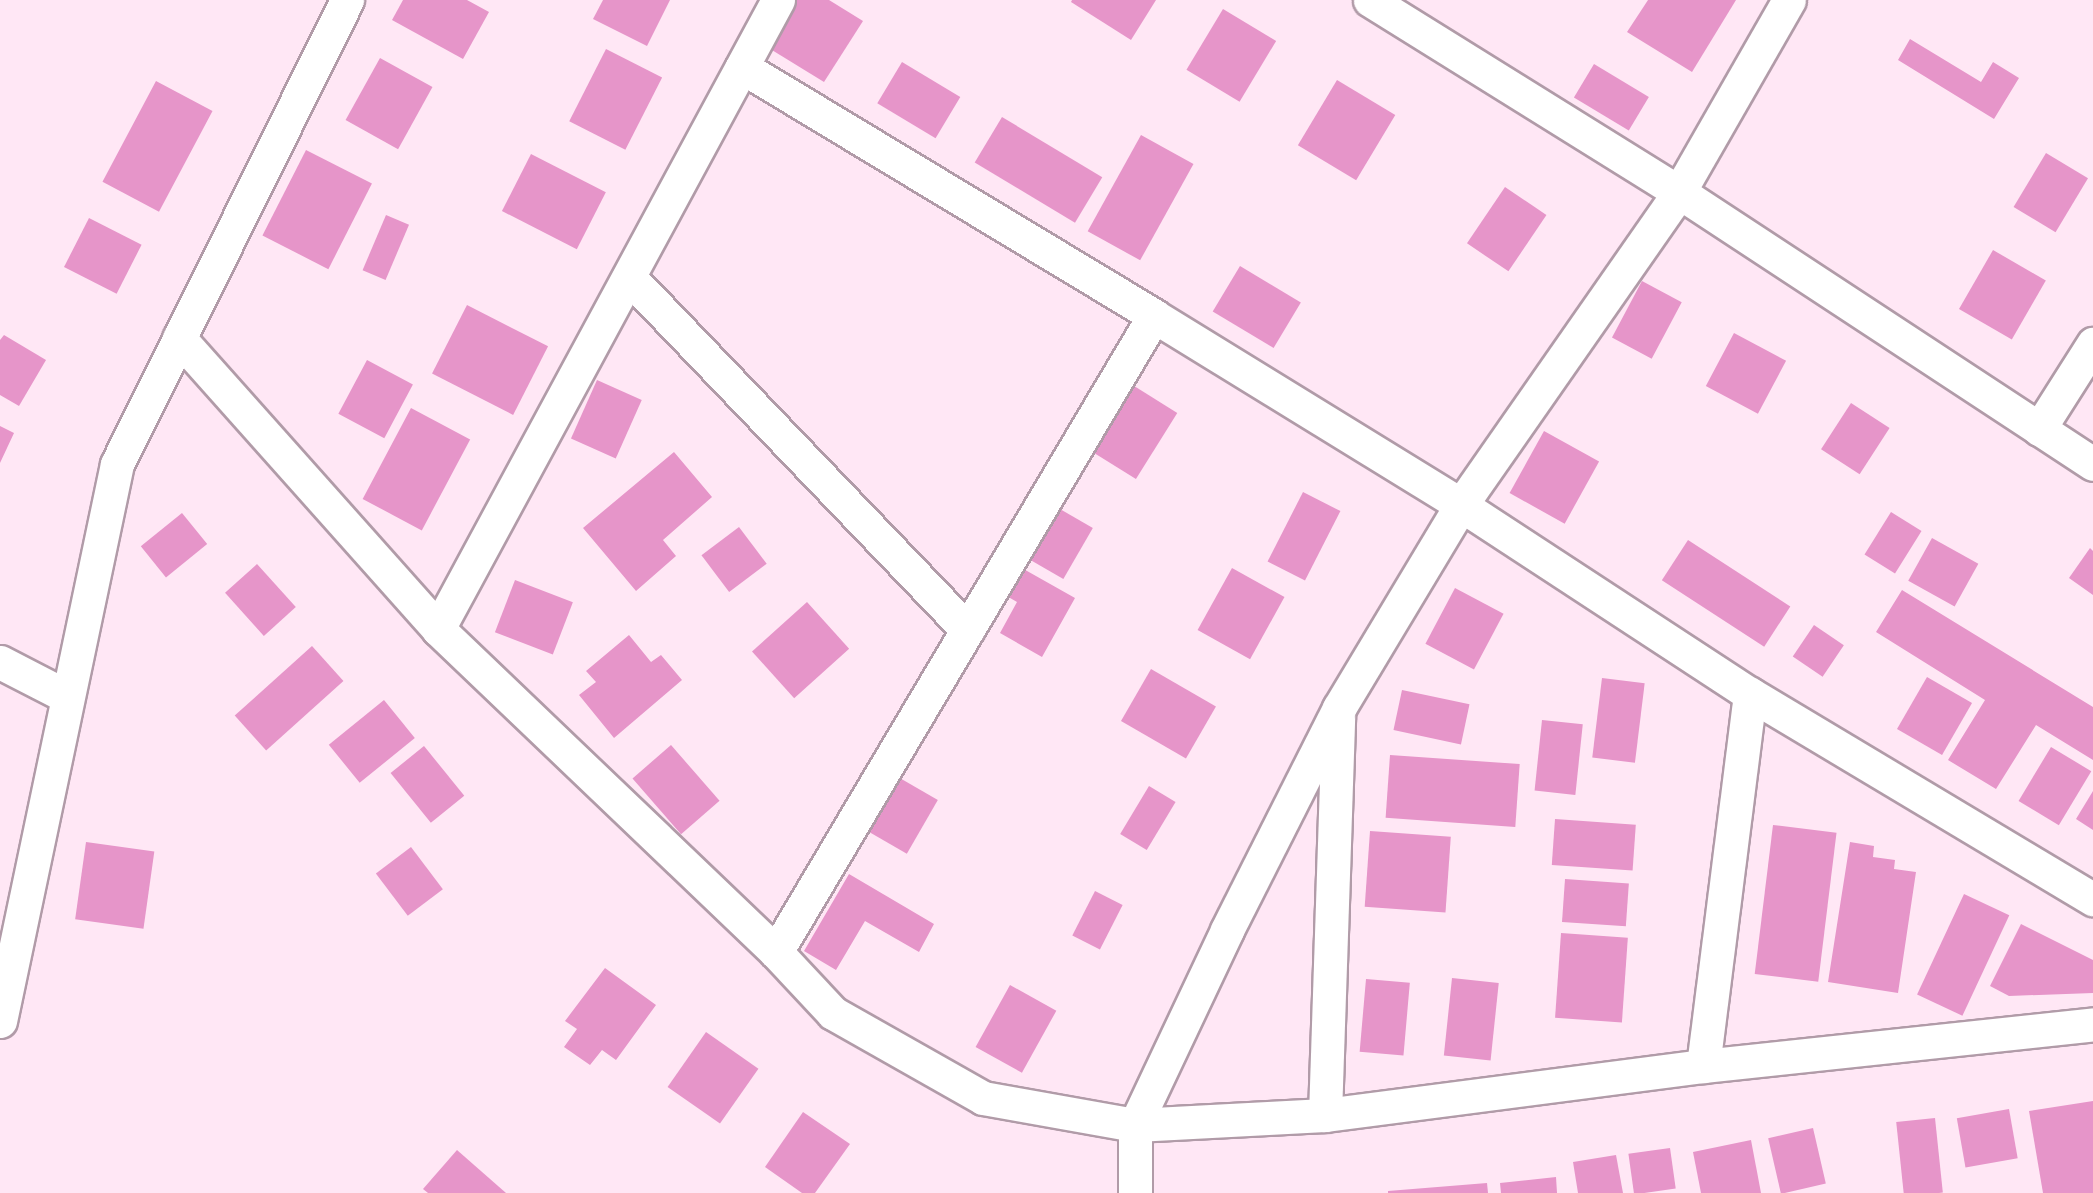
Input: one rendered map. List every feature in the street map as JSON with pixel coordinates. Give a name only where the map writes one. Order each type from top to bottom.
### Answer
[{"type":"street","points":[[0,1021],[66,696],[117,464],[347,0]]},
{"type":"street","points":[[438,628],[778,0]]},
{"type":"street","points":[[1370,0],[1679,192],[2093,464]]},
{"type":"street","points":[[1135,1193],[1135,1125],[1227,930],[1339,708],[1461,505],[1679,192],[1789,0]]},
{"type":"street","points":[[742,67],[1461,505],[1750,694],[2093,899]]},
{"type":"street","points":[[629,277],[967,630]]},
{"type":"street","points":[[776,952],[1154,316]]},
{"type":"street","points":[[180,338],[438,628],[776,952],[833,1012],[983,1098],[1135,1125],[1325,1115],[1703,1066],[2093,1023]]},
{"type":"street","points":[[2039,429],[2093,344]]},
{"type":"street","points":[[0,662],[66,696]]},
{"type":"street","points":[[1703,1066],[1750,694]]},
{"type":"street","points":[[1325,1115],[1339,708]]},
{"type":"building","points":[[403,0],[467,0],[489,12],[463,59],[392,20]]},
{"type":"building","points":[[603,0],[670,0],[647,46],[593,19]]},
{"type":"building","points":[[797,0],[829,0],[863,21],[824,82],[767,47]]},
{"type":"building","points":[[1072,0],[1156,0],[1131,40],[1071,2]]},
{"type":"building","points":[[1648,0],[1736,0],[1692,72],[1627,32]]},
{"type":"building","points":[[1223,9],[1276,41],[1240,102],[1186,70]]},
{"type":"building","points":[[1910,39],[1981,82],[1993,62],[2019,78],[1994,119],[1898,60]]},
{"type":"building","points":[[606,49],[662,78],[625,150],[569,121]]},
{"type":"building","points":[[380,58],[432,87],[398,149],[346,120]]},
{"type":"building","points":[[902,62],[960,97],[936,138],[877,103]]},
{"type":"building","points":[[1594,64],[1649,97],[1629,130],[1574,97]]},
{"type":"building","points":[[1337,80],[1395,115],[1356,180],[1298,145]]},
{"type":"building","points":[[156,81],[213,111],[159,212],[102,182]]},
{"type":"building","points":[[1002,117],[1102,177],[1075,223],[975,162]]},
{"type":"building","points":[[1141,135],[1193,164],[1140,260],[1088,231]]},
{"type":"building","points":[[306,150],[372,184],[328,269],[262,236]]},
{"type":"building","points":[[2046,153],[2088,178],[2056,232],[2014,207]]},
{"type":"building","points":[[531,154],[606,192],[577,249],[502,211]]},
{"type":"building","points":[[1505,187],[1546,215],[1508,271],[1467,243]]},
{"type":"building","points":[[386,215],[409,225],[386,280],[363,270]]},
{"type":"building","points":[[89,218],[142,245],[117,294],[64,267]]},
{"type":"building","points":[[1993,250],[2046,280],[2012,339],[1959,309]]},
{"type":"building","points":[[1240,266],[1301,303],[1274,348],[1213,311]]},
{"type":"building","points":[[1642,281],[1682,302],[1652,359],[1612,338]]},
{"type":"building","points":[[467,305],[548,346],[513,415],[432,374]]},
{"type":"building","points":[[1734,333],[1786,361],[1758,414],[1706,386]]},
{"type":"building","points":[[4,335],[46,360],[19,406],[0,395],[0,340]]},
{"type":"building","points":[[367,360],[413,384],[384,438],[338,414]]},
{"type":"building","points":[[1123,379],[1177,413],[1136,479],[1082,445]]},
{"type":"building","points":[[597,380],[642,400],[616,458],[571,438]]},
{"type":"building","points":[[1851,403],[1890,428],[1860,474],[1821,449]]},
{"type":"building","points":[[411,408],[470,439],[422,530],[363,499]]},
{"type":"building","points":[[0,426],[14,433],[0,463]]},
{"type":"building","points":[[1544,431],[1599,462],[1565,524],[1510,493]]},
{"type":"building","points":[[674,452],[712,497],[663,540],[676,556],[636,591],[583,528]]},
{"type":"building","points":[[1303,492],[1340,511],[1305,581],[1268,561]]},
{"type":"building","points":[[1053,505],[1093,528],[1063,579],[1024,556]]},
{"type":"building","points":[[1891,512],[1922,531],[1895,573],[1865,554]]},
{"type":"building","points":[[182,513],[207,544],[166,577],[141,546]]},
{"type":"building","points":[[739,527],[767,564],[729,592],[701,555]]},
{"type":"building","points":[[1932,538],[1978,564],[1955,607],[1908,581]]},
{"type":"building","points":[[1688,540],[1790,606],[1764,647],[1662,580]]},
{"type":"building","points":[[2090,548],[2093,551],[2093,595],[2069,578]]},
{"type":"building","points":[[1013,563],[1075,598],[1042,657],[1000,633],[1017,602],[998,591]]},
{"type":"building","points":[[257,564],[296,607],[264,636],[225,593]]},
{"type":"building","points":[[1232,568],[1284,597],[1250,659],[1198,630]]},
{"type":"building","points":[[515,580],[573,602],[553,654],[495,632]]},
{"type":"building","points":[[1455,588],[1504,614],[1474,669],[1425,644]]},
{"type":"building","points":[[1902,590],[2093,707],[2093,760],[2036,725],[1996,789],[1948,760],[1985,700],[1876,632]]},
{"type":"building","points":[[807,602],[849,649],[794,698],[752,652]]},
{"type":"building","points":[[1814,625],[1844,645],[1823,677],[1793,657]]},
{"type":"building","points":[[629,635],[651,662],[661,655],[682,680],[614,738],[579,695],[596,682],[586,671]]},
{"type":"building","points":[[312,646],[343,681],[266,751],[235,716]]},
{"type":"building","points":[[1151,669],[1216,706],[1186,758],[1121,721]]},
{"type":"building","points":[[1927,677],[1972,703],[1942,755],[1897,729]]},
{"type":"building","points":[[1602,678],[1645,683],[1635,763],[1592,757]]},
{"type":"building","points":[[1402,690],[1469,704],[1461,744],[1393,730]]},
{"type":"building","points":[[384,700],[415,738],[360,783],[329,745]]},
{"type":"building","points":[[1542,720],[1583,724],[1575,795],[1535,791]]},
{"type":"building","points":[[671,745],[720,801],[681,834],[633,778]]},
{"type":"building","points":[[424,746],[464,796],[431,823],[391,773]]},
{"type":"building","points":[[2051,747],[2091,771],[2059,825],[2019,801]]},
{"type":"building","points":[[1390,755],[1520,764],[1515,827],[1386,818]]},
{"type":"building","points":[[898,777],[938,800],[907,854],[867,831]]},
{"type":"building","points":[[1149,786],[1176,802],[1147,850],[1120,834]]},
{"type":"building","points":[[2093,791],[2093,830],[2076,819]]},
{"type":"building","points":[[1555,819],[1636,825],[1633,871],[1552,865]]},
{"type":"building","points":[[1773,825],[1837,833],[1818,982],[1755,974]]},
{"type":"building","points":[[1370,831],[1451,837],[1446,912],[1365,907]]},
{"type":"building","points":[[86,842],[154,852],[143,929],[75,919]]},
{"type":"building","points":[[1850,842],[1874,846],[1873,857],[1895,860],[1894,869],[1916,872],[1898,993],[1828,982]]},
{"type":"building","points":[[411,847],[443,889],[408,916],[376,873]]},
{"type":"building","points":[[849,874],[934,924],[919,952],[865,921],[836,970],[804,951]]},
{"type":"building","points":[[1565,879],[1629,883],[1626,926],[1562,922]]},
{"type":"building","points":[[1095,891],[1123,905],[1100,950],[1072,936]]},
{"type":"building","points":[[1964,894],[2009,915],[1962,1016],[1917,995]]},
{"type":"building","points":[[2021,924],[2093,960],[2093,993],[2009,996],[1990,986]]},
{"type":"building","points":[[1561,933],[1628,938],[1622,1022],[1555,1018]]},
{"type":"building","points":[[605,968],[656,1005],[616,1060],[602,1050],[590,1065],[564,1047],[577,1029],[565,1021]]},
{"type":"building","points":[[1452,978],[1499,983],[1491,1060],[1444,1056]]},
{"type":"building","points":[[1366,979],[1410,983],[1403,1056],[1360,1052]]},
{"type":"building","points":[[1010,985],[1056,1011],[1022,1073],[976,1047]]},
{"type":"building","points":[[706,1032],[758,1069],[720,1124],[668,1087]]},
{"type":"building","points":[[2093,1101],[2093,1193],[2043,1193],[2029,1111]]},
{"type":"building","points":[[2009,1109],[2018,1158],[1965,1167],[1957,1118]]},
{"type":"building","points":[[803,1112],[850,1144],[815,1193],[802,1193],[765,1167]]},
{"type":"building","points":[[1935,1118],[1943,1193],[1904,1193],[1896,1122]]},
{"type":"building","points":[[1813,1128],[1826,1184],[1781,1193],[1768,1138]]},
{"type":"building","points":[[1751,1140],[1761,1193],[1701,1193],[1693,1152]]},
{"type":"building","points":[[1670,1148],[1676,1189],[1634,1193],[1628,1154]]},
{"type":"building","points":[[457,1150],[506,1193],[428,1193],[423,1189]]},
{"type":"building","points":[[1616,1155],[1623,1193],[1578,1193],[1573,1162]]},
{"type":"building","points":[[1556,1177],[1557,1193],[1501,1193],[1500,1183]]},
{"type":"building","points":[[1487,1183],[1488,1193],[1388,1193],[1388,1191]]}]
